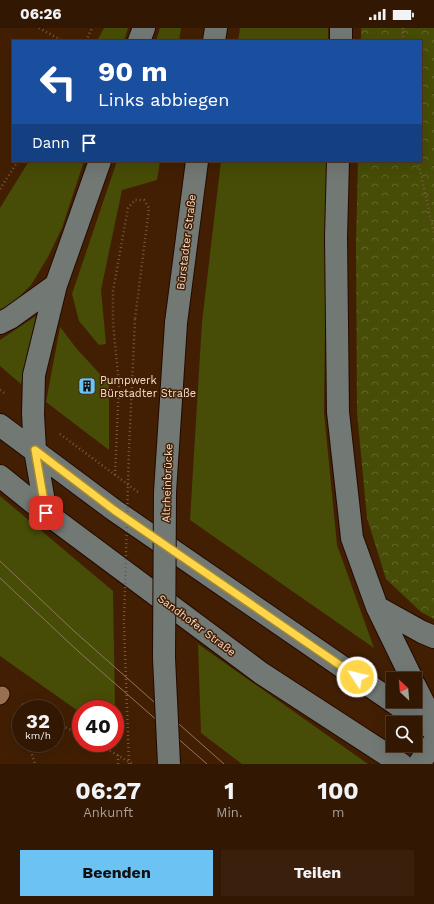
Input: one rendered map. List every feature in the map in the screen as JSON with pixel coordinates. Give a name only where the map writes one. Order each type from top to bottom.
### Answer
[{"type":"main road","points":[[140,40],[144,28]]},
{"type":"main road","points":[[214,40],[216,28]]},
{"type":"main road","points":[[341,28],[341,40]]},
{"type":"main road","points":[[46,513],[35,450],[34,375],[56,285],[100,162]]},
{"type":"main road","name":"Bürstadter Straße","points":[[176,323],[197,162]]},
{"type":"main road","points":[[338,162],[336,236],[338,412],[352,538],[377,607],[409,672]]},
{"type":"main road","points":[[0,323],[10,318],[56,285]]},
{"type":"main road","name":"Altrheinbrücke","points":[[169,764],[164,658],[165,492],[176,323]]},
{"type":"main road","points":[[0,425],[114,510],[434,730]]},
{"type":"main road","name":"Sandhofer Straße","points":[[0,476],[46,513],[260,672],[401,764]]},
{"type":"main road","points":[[377,607],[434,637]]},
{"type":"main road","points":[[422,700],[434,723]]},
{"type":"main road","points":[[419,764],[434,742]]},
{"type":"path","points":[[39,28],[61,40]]},
{"type":"path","points":[[86,40],[92,28]]},
{"type":"path","points":[[403,40],[404,28]]},
{"type":"path","points":[[0,189],[17,162]]},
{"type":"path","points":[[418,162],[434,233]]},
{"type":"path","points":[[115,475],[119,384],[113,323],[113,291],[128,208],[135,200],[144,200],[149,208],[135,319],[127,495],[124,616],[128,764]]},
{"type":"path","points":[[31,752],[35,764]]},
{"type":"path","points":[[114,752],[133,764]]},
{"type":"path","points":[[118,754],[118,764]]},
{"type":"green space","points":[[104,28],[128,28],[124,40],[98,40]]},
{"type":"green space","points":[[160,28],[181,28],[179,40],[156,40]]},
{"type":"green space","points":[[240,28],[328,28],[328,40],[238,40]]},
{"type":"green space","points":[[361,28],[434,28],[434,619],[421,612],[386,579],[367,518],[357,412],[356,244],[358,162],[422,162],[422,40],[361,40]]},
{"type":"green space","points":[[28,162],[84,162],[62,228],[48,257],[31,285],[14,302],[0,311],[0,208]]},
{"type":"green space","points":[[117,162],[160,162],[157,180],[122,190],[101,290],[106,344],[99,345],[79,321],[72,294]]},
{"type":"green space","points":[[221,162],[327,162],[324,412],[337,545],[374,648],[190,520],[202,322]]},
{"type":"green space","points":[[36,316],[21,384],[0,366],[0,340]]},
{"type":"green space","points":[[60,327],[77,349],[109,384],[109,450],[46,402]]},
{"type":"green space","points":[[0,496],[113,591],[115,700],[72,700],[72,707],[0,656]]},
{"type":"green space","points":[[198,644],[368,764],[242,764],[201,733]]},
{"type":"tram line","points":[[0,561],[74,631],[224,764]]},
{"type":"tram line","points":[[0,578],[79,652],[207,764]]},
{"type":"place","name":"Pumpwerk Bürstadter Straße","points":[[87,386]]},
{"type":"route","points":[[46,513],[35,450],[114,510],[357,677]]}]
